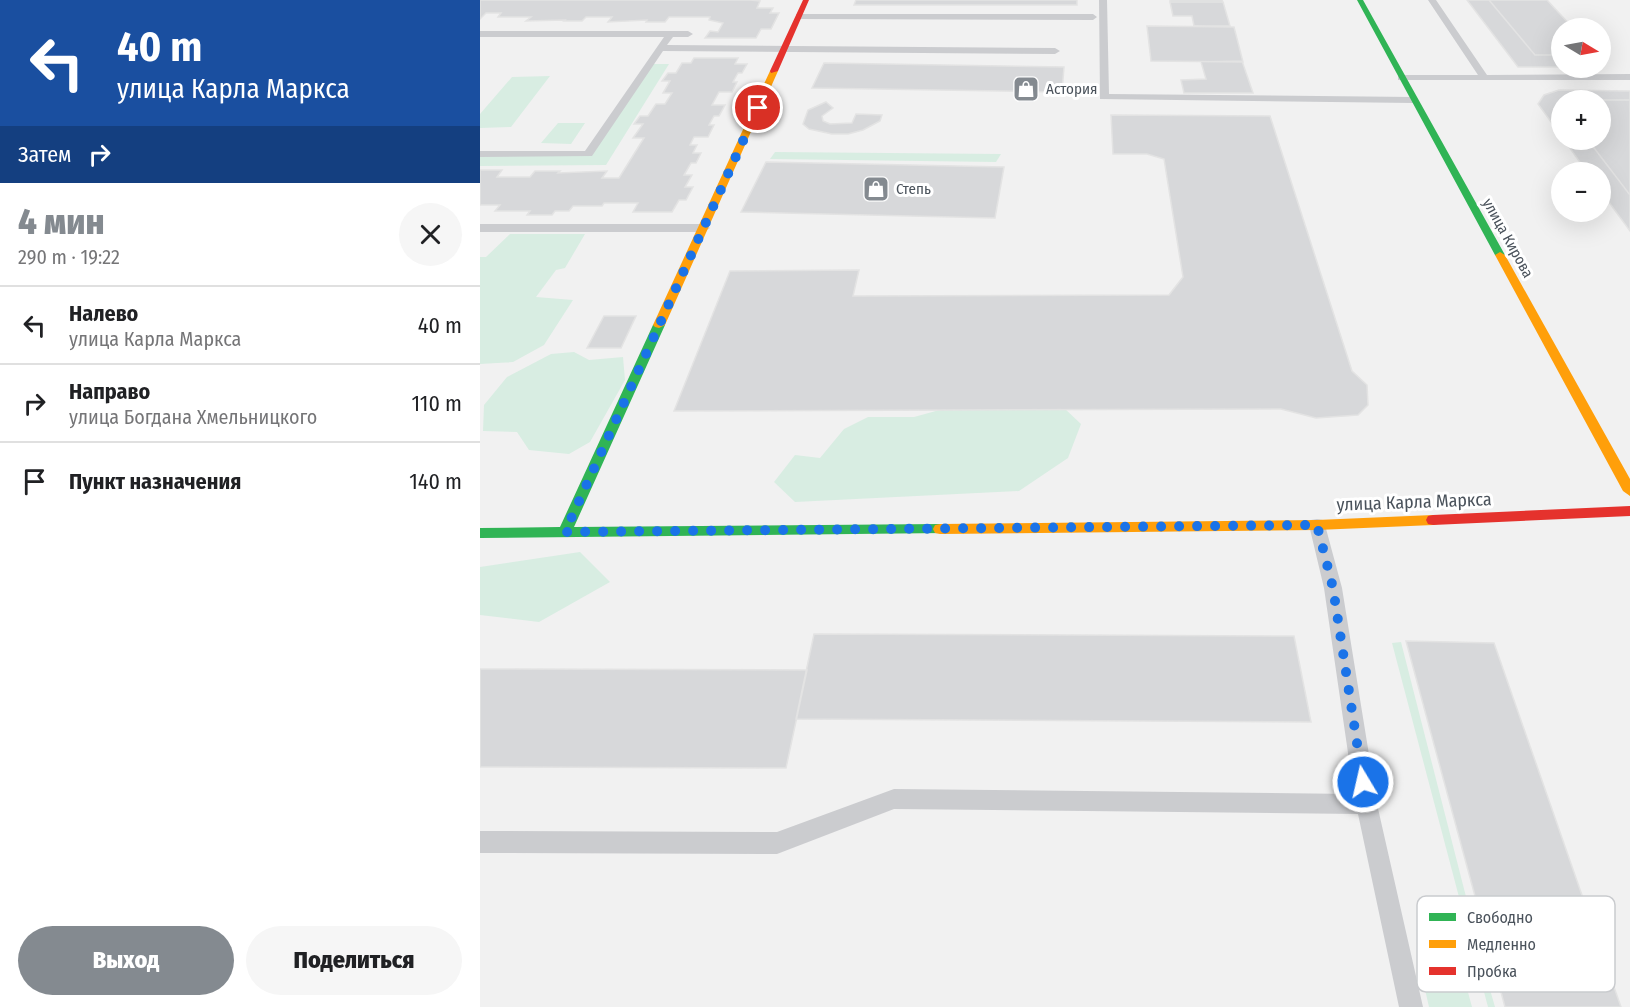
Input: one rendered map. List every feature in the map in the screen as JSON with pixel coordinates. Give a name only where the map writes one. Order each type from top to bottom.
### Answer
[{"type":"street","points":[[565,532],[806,0]]},
{"type":"street","name":"улица Кирова","points":[[1360,0],[1630,491]]},
{"type":"street","name":"улица Карла Маркса","points":[[480,533],[1317,525],[1630,511]]},
{"type":"lane","points":[[1103,0],[1104,97],[1413,100]]},
{"type":"lane","points":[[1432,0],[1484,78]]},
{"type":"lane","points":[[799,16],[1093,17]]},
{"type":"lane","points":[[480,44],[485,34],[688,34]]},
{"type":"lane","points":[[480,154],[588,154],[670,34]]},
{"type":"lane","points":[[661,48],[1055,51]]},
{"type":"lane","points":[[1401,78],[1630,77]]},
{"type":"lane","points":[[480,228],[704,228]]},
{"type":"lane","points":[[1317,525],[1333,588],[1366,804],[1411,1007]]},
{"type":"lane","points":[[480,842],[777,843],[894,799],[1366,804]]},
{"type":"green space","points":[[649,64],[669,64],[606,165],[480,166],[480,154],[588,154]]},
{"type":"green space","points":[[550,76],[511,127],[480,128],[480,114],[512,77]]},
{"type":"green space","points":[[558,123],[585,123],[571,144],[541,143]]},
{"type":"green space","points":[[775,152],[1001,154],[996,162],[770,159]]},
{"type":"green space","points":[[510,234],[585,234],[565,268],[556,270],[536,297],[573,300],[544,345],[513,362],[480,364],[480,257],[486,257]]},
{"type":"green space","points":[[574,352],[589,360],[623,357],[625,380],[590,442],[569,454],[529,450],[517,432],[483,431],[484,405],[507,377],[551,354]]},
{"type":"green space","points":[[954,406],[1063,407],[1081,424],[1068,458],[1019,491],[795,502],[774,482],[795,455],[820,458],[844,429],[868,417],[914,417]]},
{"type":"green space","points":[[580,552],[610,582],[539,622],[480,615],[480,567]]},
{"type":"green space","points":[[1401,642],[1466,896],[1459,896],[1392,643]]},
{"type":"green space","points":[[1426,992],[1468,992],[1472,1007],[1429,1007]]},
{"type":"green space","points":[[1484,992],[1491,992],[1495,1007],[1488,1007]]},
{"type":"building","points":[[480,0],[750,0],[760,1],[757,8],[773,8],[770,13],[779,13],[771,29],[761,29],[756,38],[705,38],[710,31],[718,32],[723,23],[709,20],[710,17],[669,17],[665,22],[646,22],[647,20],[608,22],[612,17],[586,17],[582,21],[526,21],[531,17],[498,17],[501,13],[486,13],[480,19]]},
{"type":"building","points":[[856,0],[1077,0],[1077,5],[854,5]]},
{"type":"building","points":[[1170,0],[1222,0],[1223,2],[1170,2]]},
{"type":"building","points":[[1467,0],[1489,0],[1535,55],[1551,55],[1551,67],[1518,67]]},
{"type":"building","points":[[1489,0],[1547,0],[1564,18],[1551,18],[1551,55],[1535,55]]},
{"type":"building","points":[[1170,2],[1223,2],[1230,26],[1194,26],[1192,16],[1173,16]]},
{"type":"building","points":[[1147,26],[1234,27],[1243,62],[1151,61]]},
{"type":"building","points":[[694,58],[738,58],[735,64],[747,64],[733,82],[737,82],[732,92],[719,92],[712,105],[725,105],[719,116],[714,116],[709,125],[714,125],[708,137],[694,137],[690,145],[697,145],[693,153],[701,153],[696,163],[691,163],[684,175],[692,175],[685,187],[693,187],[686,200],[679,200],[672,212],[633,212],[638,203],[604,203],[602,206],[573,206],[569,211],[555,211],[552,215],[527,215],[530,211],[495,211],[500,205],[480,205],[480,170],[502,170],[497,177],[530,177],[535,171],[560,171],[558,173],[607,171],[602,178],[619,178],[644,138],[633,138],[643,124],[634,124],[640,116],[648,116],[656,104],[665,104],[672,93],[663,93],[670,81],[662,81],[668,73],[676,73],[682,63],[691,63]]},
{"type":"building","points":[[1242,61],[1253,93],[1184,93],[1181,80],[1206,79],[1201,62]]},
{"type":"building","points":[[824,63],[1064,67],[1062,92],[812,88]]},
{"type":"building","points":[[1611,91],[1630,91],[1630,100],[1611,100]]},
{"type":"building","points":[[1551,93],[1551,122],[1538,104],[1544,95]]},
{"type":"building","points":[[1611,100],[1630,100],[1630,195],[1611,170],[1611,162],[1605,162],[1596,150],[1611,150]]},
{"type":"building","points":[[826,102],[833,108],[822,116],[823,121],[830,124],[852,123],[856,114],[882,115],[880,121],[863,130],[848,134],[832,134],[809,129],[803,124],[808,110]]},
{"type":"building","points":[[1111,115],[1270,116],[1352,371],[1367,385],[1368,405],[1358,415],[1316,418],[1281,409],[674,411],[730,271],[859,270],[853,296],[1169,295],[1183,277],[1164,159],[1147,154],[1113,154]]},
{"type":"building","points":[[1571,150],[1596,150],[1605,162],[1580,162]]},
{"type":"building","points":[[766,162],[1004,167],[995,218],[741,212]]},
{"type":"building","points":[[1611,170],[1630,195],[1630,231],[1611,205]]},
{"type":"building","points":[[604,316],[636,316],[621,348],[587,348]]},
{"type":"building","points":[[814,634],[1294,636],[1311,722],[796,719]]},
{"type":"building","points":[[1406,641],[1494,643],[1582,896],[1475,896]]},
{"type":"building","points":[[480,669],[807,670],[786,768],[480,767]]},
{"type":"building","points":[[1615,990],[1621,1007],[1505,1007],[1501,992],[1615,992]]},
{"type":"traffic: fast","points":[[1360,0],[1500,255]]},
{"type":"traffic: fast","points":[[565,532],[659,325]]},
{"type":"traffic: fast","points":[[480,533],[940,529]]},
{"type":"traffic: slow","points":[[659,325],[774,71]]},
{"type":"traffic: slow","points":[[1500,255],[1630,491]]},
{"type":"traffic: slow","points":[[940,529],[1317,525],[1433,520]]},
{"type":"traffic: jam","points":[[774,71],[806,0]]},
{"type":"traffic: jam","points":[[1433,520],[1630,511]]},
{"type":"place","name":"Астория","points":[[1026,89]]},
{"type":"place","name":"Степь","points":[[876,189]]},
{"type":"route","points":[[758,108],[565,532],[1317,525],[1333,588],[1363,782]]}]
